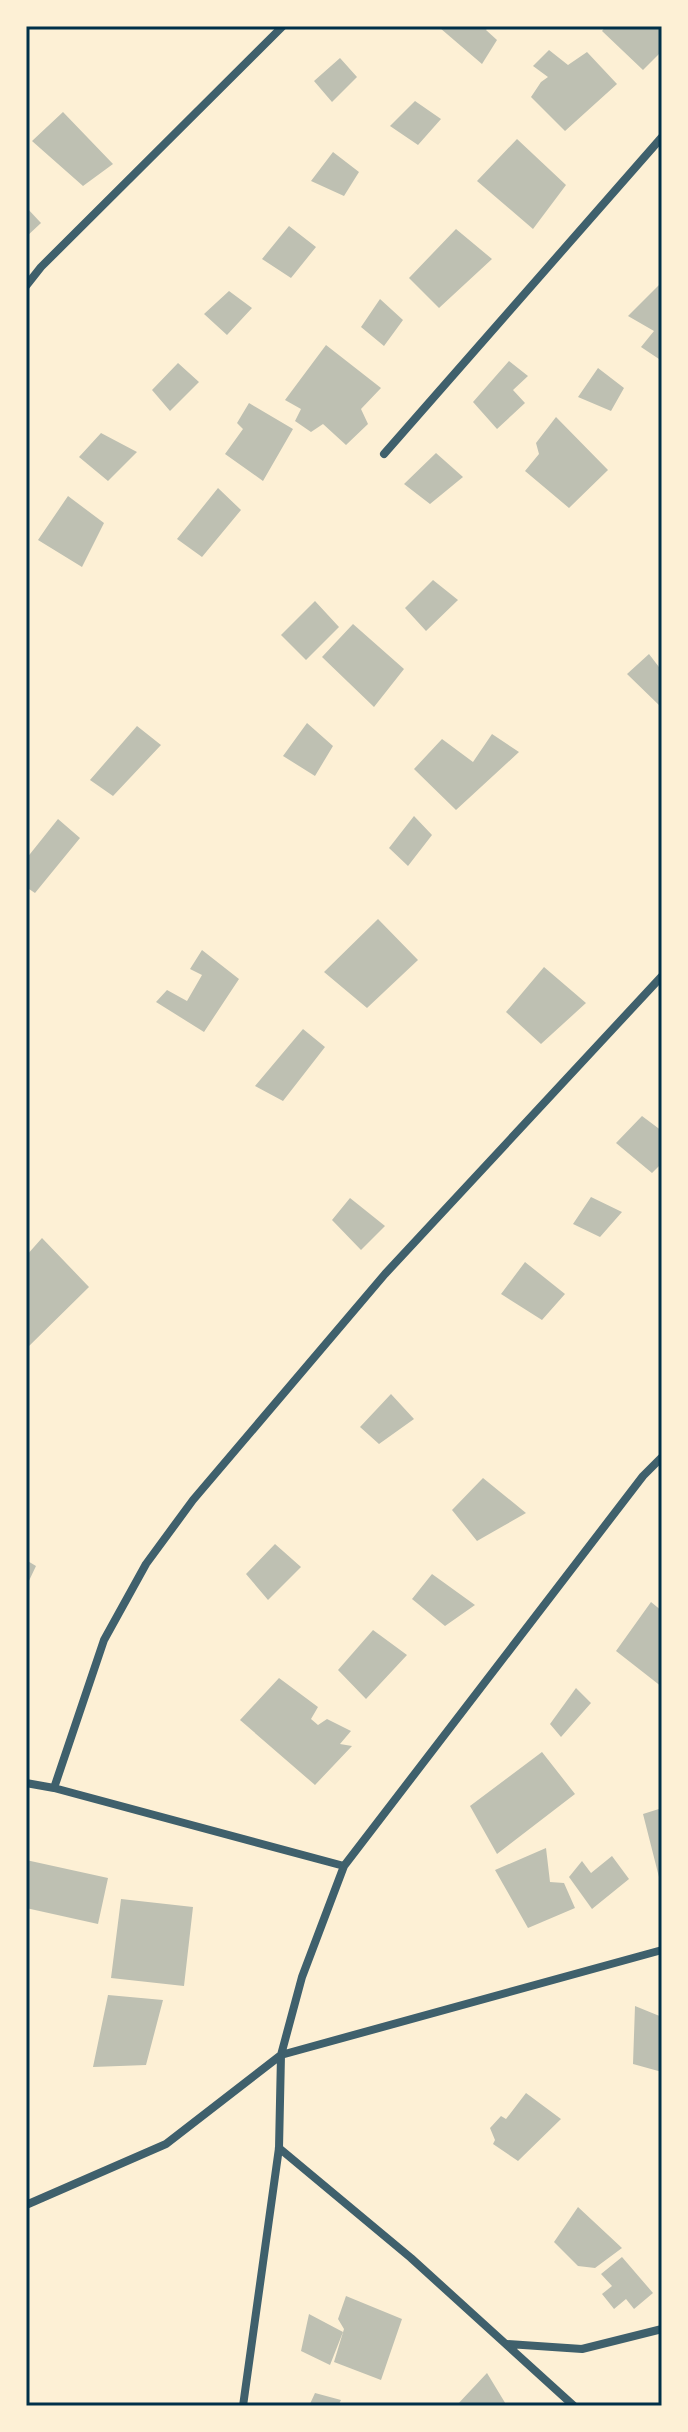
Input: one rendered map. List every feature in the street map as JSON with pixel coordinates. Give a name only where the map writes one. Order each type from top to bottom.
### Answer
[{"type":"street","points":[[26,286],[41,267],[283,26]]},
{"type":"street","points":[[384,454],[662,137]]},
{"type":"street","points":[[54,1788],[104,1640],[146,1564],[193,1500],[385,1274],[662,976]]},
{"type":"street","points":[[243,2406],[279,2148],[281,2055],[302,1977],[344,1866],[643,1476],[662,1457]]},
{"type":"street","points":[[26,1783],[344,1866]]},
{"type":"street","points":[[26,2205],[166,2144],[281,2055],[662,1950]]},
{"type":"street","points":[[279,2148],[411,2258],[574,2406]]},
{"type":"street","points":[[507,2344],[582,2349],[662,2329]]},
{"type":"building","points":[[441,26],[489,26],[486,30],[497,40],[482,64]]},
{"type":"building","points":[[606,26],[662,26],[662,51],[643,70],[602,31]]},
{"type":"building","points":[[549,50],[568,65],[587,52],[617,84],[565,131],[531,97],[548,77],[533,66]]},
{"type":"building","points":[[340,58],[357,77],[332,102],[314,81]]},
{"type":"building","points":[[415,101],[441,119],[418,145],[390,126]]},
{"type":"building","points":[[63,112],[113,164],[83,186],[32,141]]},
{"type":"building","points":[[517,139],[566,185],[533,229],[477,181]]},
{"type":"building","points":[[333,152],[359,172],[344,196],[311,181]]},
{"type":"building","points":[[26,207],[41,223],[26,237]]},
{"type":"building","points":[[289,226],[316,247],[291,278],[262,259]]},
{"type":"building","points":[[456,229],[492,259],[439,308],[409,278]]},
{"type":"building","points":[[662,282],[662,361],[641,347],[654,331],[628,316]]},
{"type":"building","points":[[229,291],[252,308],[227,335],[204,314]]},
{"type":"building","points":[[380,299],[403,320],[384,346],[361,327]]},
{"type":"building","points":[[326,345],[381,388],[361,409],[368,424],[346,445],[323,424],[311,432],[295,421],[301,409],[285,400]]},
{"type":"building","points":[[509,361],[528,376],[513,390],[525,403],[497,429],[473,402]]},
{"type":"building","points":[[178,363],[199,382],[170,411],[152,390]]},
{"type":"building","points":[[598,368],[624,388],[611,411],[578,397]]},
{"type":"building","points":[[249,403],[293,429],[263,481],[225,454],[243,429],[237,423]]},
{"type":"building","points":[[556,417],[608,470],[569,508],[525,471],[539,454],[536,443]]},
{"type":"building","points":[[101,433],[137,452],[108,481],[79,457]]},
{"type":"building","points":[[436,453],[463,477],[430,504],[404,484]]},
{"type":"building","points":[[218,488],[241,510],[202,557],[177,539]]},
{"type":"building","points":[[68,496],[104,523],[82,567],[38,540]]},
{"type":"building","points":[[433,580],[458,600],[426,631],[405,608]]},
{"type":"building","points":[[315,601],[339,627],[306,660],[281,635]]},
{"type":"building","points":[[353,624],[404,669],[374,707],[322,657]]},
{"type":"building","points":[[649,654],[662,671],[662,708],[627,674]]},
{"type":"building","points":[[307,723],[333,746],[315,776],[283,756]]},
{"type":"building","points":[[137,726],[161,745],[113,796],[90,780]]},
{"type":"building","points":[[492,734],[519,752],[456,810],[414,769],[442,739],[473,762]]},
{"type":"building","points":[[414,816],[432,835],[408,866],[389,848]]},
{"type":"building","points":[[58,819],[80,838],[35,893],[26,887],[26,859]]},
{"type":"building","points":[[378,919],[418,960],[367,1008],[324,972]]},
{"type":"building","points":[[202,950],[239,979],[204,1032],[156,1002],[167,990],[187,1001],[202,975],[190,969]]},
{"type":"building","points":[[544,967],[586,1003],[541,1044],[506,1012]]},
{"type":"building","points":[[303,1029],[325,1047],[283,1101],[255,1086]]},
{"type":"building","points":[[642,1116],[662,1131],[662,1163],[652,1173],[616,1143]]},
{"type":"building","points":[[591,1197],[622,1212],[600,1237],[573,1224]]},
{"type":"building","points":[[350,1198],[385,1226],[361,1250],[332,1220]]},
{"type":"building","points":[[42,1238],[89,1287],[26,1349],[26,1256]]},
{"type":"building","points":[[525,1262],[565,1294],[542,1320],[501,1294]]},
{"type":"building","points":[[391,1394],[414,1419],[379,1444],[360,1427]]},
{"type":"building","points":[[483,1478],[526,1513],[477,1541],[452,1510]]},
{"type":"building","points":[[275,1544],[301,1567],[268,1600],[246,1574]]},
{"type":"building","points":[[26,1560],[36,1566],[26,1587]]},
{"type":"building","points":[[432,1574],[475,1605],[445,1626],[412,1599]]},
{"type":"building","points":[[651,1602],[662,1611],[662,1687],[616,1651]]},
{"type":"building","points":[[373,1630],[407,1655],[366,1699],[338,1670]]},
{"type":"building","points":[[279,1678],[318,1707],[311,1719],[318,1725],[327,1719],[351,1731],[340,1744],[352,1746],[315,1785],[240,1720]]},
{"type":"building","points":[[576,1688],[591,1703],[561,1737],[550,1724]]},
{"type":"building","points":[[542,1752],[575,1794],[497,1854],[470,1806]]},
{"type":"building","points":[[662,1808],[662,1885],[661,1885],[643,1814]]},
{"type":"building","points":[[546,1848],[550,1882],[564,1883],[575,1908],[528,1928],[495,1870]]},
{"type":"building","points":[[612,1856],[629,1879],[592,1909],[569,1877],[582,1861],[591,1873]]},
{"type":"building","points":[[26,1860],[108,1878],[98,1924],[26,1908]]},
{"type":"building","points":[[121,1899],[193,1907],[184,1986],[111,1978]]},
{"type":"building","points":[[108,1995],[163,2000],[146,2065],[93,2067]]},
{"type":"building","points":[[635,2006],[662,2017],[662,2072],[633,2064]]},
{"type":"building","points":[[526,2093],[561,2119],[518,2161],[493,2144],[495,2140],[490,2128],[501,2116],[506,2119]]},
{"type":"building","points":[[578,2207],[622,2248],[595,2268],[578,2266],[554,2242]]},
{"type":"building","points":[[622,2257],[653,2293],[634,2309],[626,2299],[614,2309],[602,2294],[612,2286],[601,2274]]},
{"type":"building","points":[[346,2296],[402,2319],[381,2380],[334,2362],[344,2329],[338,2319]]},
{"type":"building","points":[[309,2314],[343,2332],[330,2365],[301,2351]]},
{"type":"building","points":[[487,2373],[507,2406],[456,2406]]},
{"type":"building","points":[[315,2393],[341,2400],[338,2406],[309,2406]]}]
